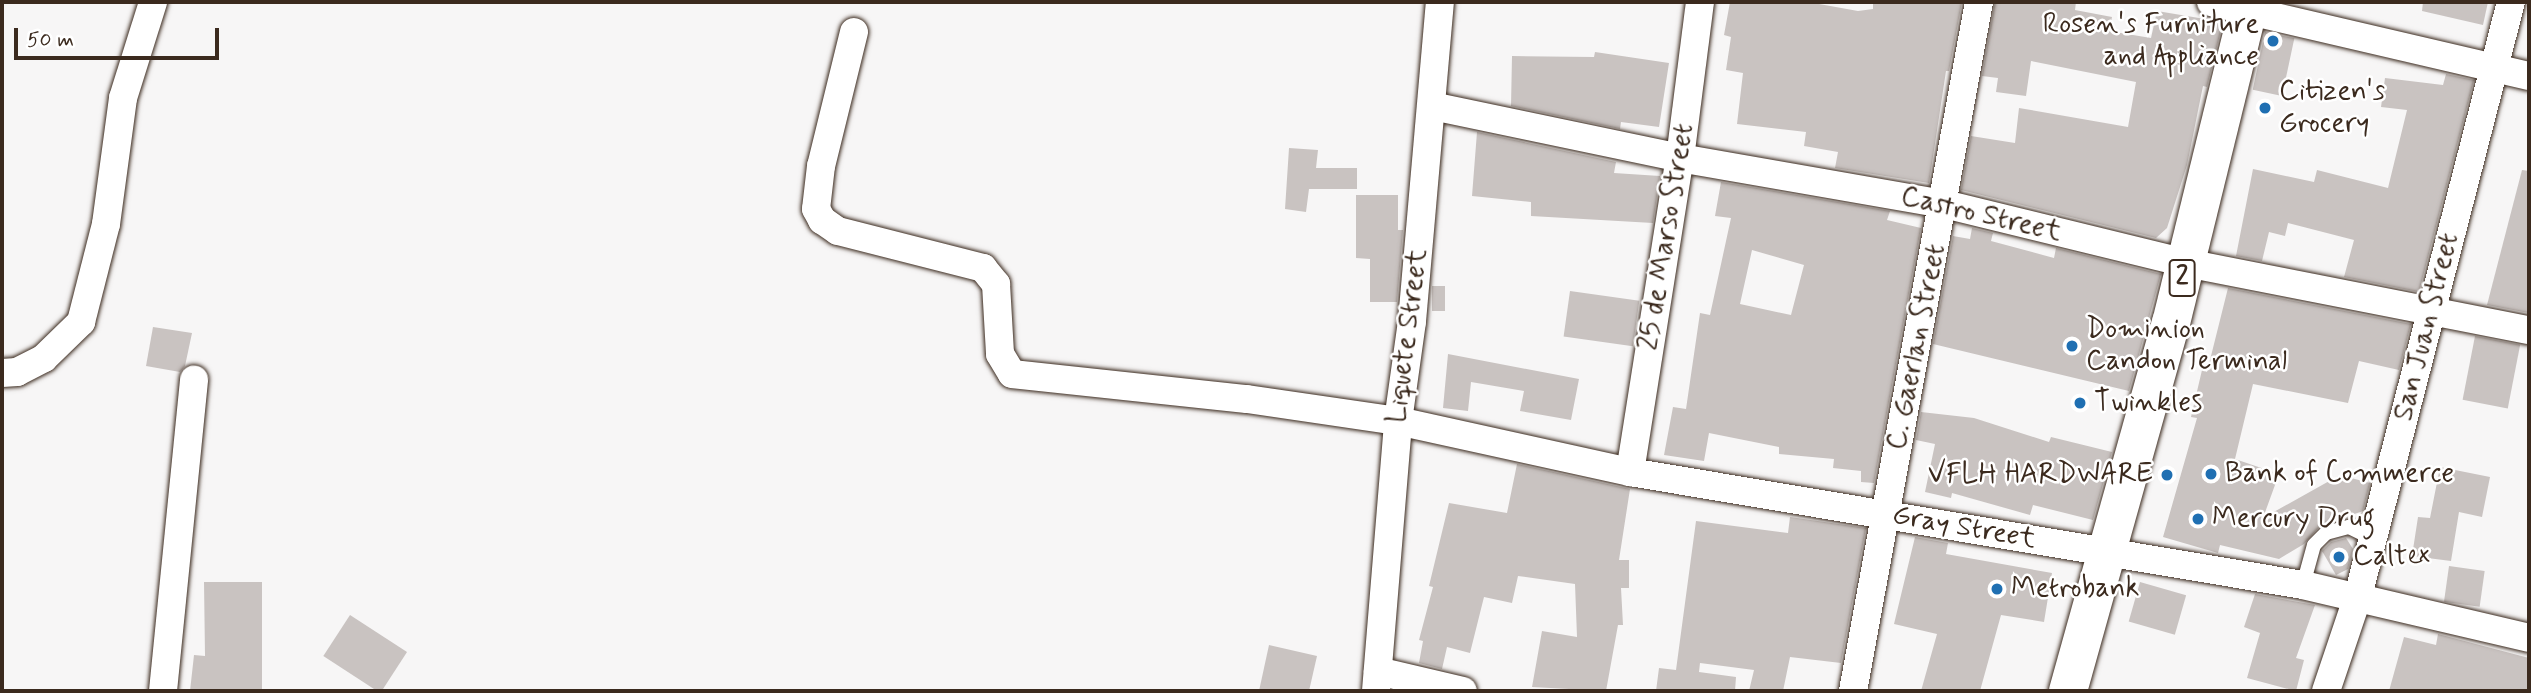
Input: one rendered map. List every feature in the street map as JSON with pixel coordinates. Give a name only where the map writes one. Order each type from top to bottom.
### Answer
[{"type":"main road","name":"2","points":[[2068,691],[2186,263],[2249,5]]},
{"type":"street","points":[[2,373],[17,372],[44,358],[81,322],[106,224],[123,97],[153,2]]},
{"type":"street","name":"Liquete Street","points":[[1377,681],[1398,421],[1412,321],[1440,2]]},
{"type":"street","name":"25 de Marso Street","points":[[1630,472],[1680,158],[1700,2]]},
{"type":"street","name":"C. Gaerlan Street","points":[[1853,691],[1979,2]]},
{"type":"street","points":[[2211,2],[2249,5],[2529,76]]},
{"type":"street","name":"San Juan Street","points":[[2326,691],[2358,596],[2434,310],[2511,2]]},
{"type":"street","name":"Gray Street","points":[[854,32],[821,166],[816,209],[822,220],[838,231],[983,268],[996,284],[1000,354],[1012,374],[1247,398],[1398,421],[1630,472],[2303,585],[2529,638]]},
{"type":"street","name":"Castro Street","points":[[1432,106],[1680,158],[1944,204],[2186,263],[2529,330]]},
{"type":"street","points":[[163,691],[194,380]]},
{"type":"street","points":[[1377,681],[1463,691]]},
{"type":"lane","points":[[2303,585],[2314,545],[2326,533],[2349,527],[2372,538]]},
{"type":"building","points":[[1730,2],[1808,2],[1858,11],[1873,9],[1873,2],[1962,2],[1949,71],[1946,71],[1929,183],[1835,168],[1838,152],[1804,146],[1806,132],[1737,124],[1743,73],[1726,70],[1731,37],[1724,35]]},
{"type":"building","points":[[1995,2],[2076,2],[2075,10],[2112,17],[2109,31],[2151,38],[2157,11],[2223,22],[2207,87],[2203,86],[2187,165],[2167,228],[2156,238],[1961,190],[1971,136],[2015,143],[2019,108],[2128,127],[2136,82],[2031,61],[2026,96],[1996,92],[1998,78],[1982,76]]},
{"type":"building","points":[[2423,2],[2488,2],[2483,25],[2422,11]]},
{"type":"building","points":[[2265,32],[2294,38],[2282,96],[2253,90]]},
{"type":"building","points":[[1595,52],[1669,63],[1659,127],[1621,122],[1620,129],[1511,106],[1512,56],[1594,57]]},
{"type":"building","points":[[2446,74],[2474,80],[2419,292],[2344,277],[2354,240],[2288,223],[2285,236],[2269,232],[2262,261],[2236,256],[2253,169],[2314,182],[2317,170],[2388,188],[2407,110],[2381,107],[2385,78],[2443,85]]},
{"type":"building","points":[[1477,132],[1616,162],[1614,173],[1660,176],[1653,223],[1531,216],[1531,202],[1472,196]]},
{"type":"building","points":[[1289,148],[1318,150],[1316,168],[1357,168],[1357,189],[1309,189],[1306,212],[1285,209]]},
{"type":"building","points":[[2522,170],[2529,171],[2529,313],[2487,305]]},
{"type":"building","points":[[1721,182],[1890,211],[1887,220],[1921,228],[1874,483],[1861,482],[1861,471],[1833,468],[1834,459],[1779,454],[1779,447],[1709,433],[1704,461],[1664,455],[1673,407],[1686,409],[1700,313],[1710,315],[1731,218],[1715,216]],"holes":[[[1752,250],[1804,265],[1791,315],[1740,304]]]},
{"type":"building","points":[[1356,195],[1398,195],[1398,230],[1403,230],[1397,302],[1370,302],[1370,259],[1356,258]]},
{"type":"building","points":[[1972,228],[1993,233],[1991,241],[2054,258],[2056,248],[2161,274],[2129,391],[1933,344],[1953,236],[1970,239]]},
{"type":"building","points":[[1432,286],[1445,286],[1445,311],[1432,311]]},
{"type":"building","points":[[2228,288],[2411,324],[2399,370],[2359,361],[2348,403],[2253,384],[2235,459],[2279,474],[2263,518],[2340,475],[2370,483],[2363,511],[2320,526],[2304,544],[2279,559],[2220,545],[2218,553],[2163,537],[2197,418],[2191,417],[2202,370],[2207,372]]},
{"type":"building","points":[[1570,291],[1639,301],[1633,346],[1564,337]]},
{"type":"building","points":[[153,327],[192,333],[185,366],[180,372],[146,366]]},
{"type":"building","points":[[2475,336],[2520,345],[2508,409],[2463,400]]},
{"type":"building","points":[[1448,354],[1579,379],[1571,420],[1520,411],[1524,391],[1471,382],[1468,411],[1443,408]]},
{"type":"building","points":[[1921,412],[1974,418],[2049,442],[2051,437],[2112,452],[2093,520],[2033,505],[2030,515],[1952,493],[1951,498],[1925,492],[1935,444],[1916,440]]},
{"type":"building","points":[[1517,464],[1630,489],[1619,560],[1629,560],[1629,588],[1621,588],[1623,625],[1618,625],[1606,691],[1532,687],[1542,631],[1577,637],[1575,584],[1518,576],[1512,603],[1484,597],[1470,653],[1447,647],[1442,669],[1419,663],[1423,641],[1419,640],[1433,587],[1429,586],[1449,503],[1507,513]]},
{"type":"building","points":[[2440,467],[2490,477],[2482,517],[2459,512],[2451,561],[2412,556],[2418,517],[2430,518]]},
{"type":"building","points":[[1790,517],[1866,528],[1841,663],[1790,657],[1783,691],[1749,691],[1754,670],[1700,663],[1699,672],[1736,677],[1735,691],[1656,691],[1659,668],[1676,670],[1696,521],[1788,533]]},
{"type":"building","points":[[1915,537],[1948,543],[1946,554],[2052,573],[2044,622],[2001,615],[1980,691],[1921,691],[1937,634],[1894,624]]},
{"type":"building","points":[[2346,538],[2353,549],[2348,569],[2336,575],[2322,551],[2331,542]]},
{"type":"building","points":[[2449,566],[2485,571],[2480,607],[2444,602]]},
{"type":"building","points":[[204,582],[262,582],[262,691],[190,691],[194,655],[205,656]]},
{"type":"building","points":[[2140,582],[2186,595],[2175,635],[2129,621]]},
{"type":"building","points":[[2255,594],[2315,605],[2296,658],[2304,660],[2296,691],[2247,678],[2260,633],[2244,627]]},
{"type":"building","points":[[350,615],[407,652],[382,691],[377,691],[323,656]]},
{"type":"building","points":[[2438,634],[2529,658],[2529,691],[2389,691],[2404,637],[2436,645]]},
{"type":"building","points":[[1269,645],[1317,656],[1309,691],[1259,691]]},
{"type":"place","name":"Rosen's Furniture and Appliance","points":[[2273,41]]},
{"type":"place","name":"Citizen's Grocery","points":[[2265,108]]},
{"type":"place","name":"Dominion Candon Terminal","points":[[2072,346]]},
{"type":"place","name":"Twinkles","points":[[2080,403]]},
{"type":"place","name":"Bank of Commerce","points":[[2211,474]]},
{"type":"place","name":"VFLH HARDWARE","points":[[2167,475]]},
{"type":"place","name":"Mercury Drug","points":[[2198,519]]},
{"type":"place","name":"Caltex","points":[[2339,557]]},
{"type":"place","name":"Metrobank","points":[[1997,589]]}]
